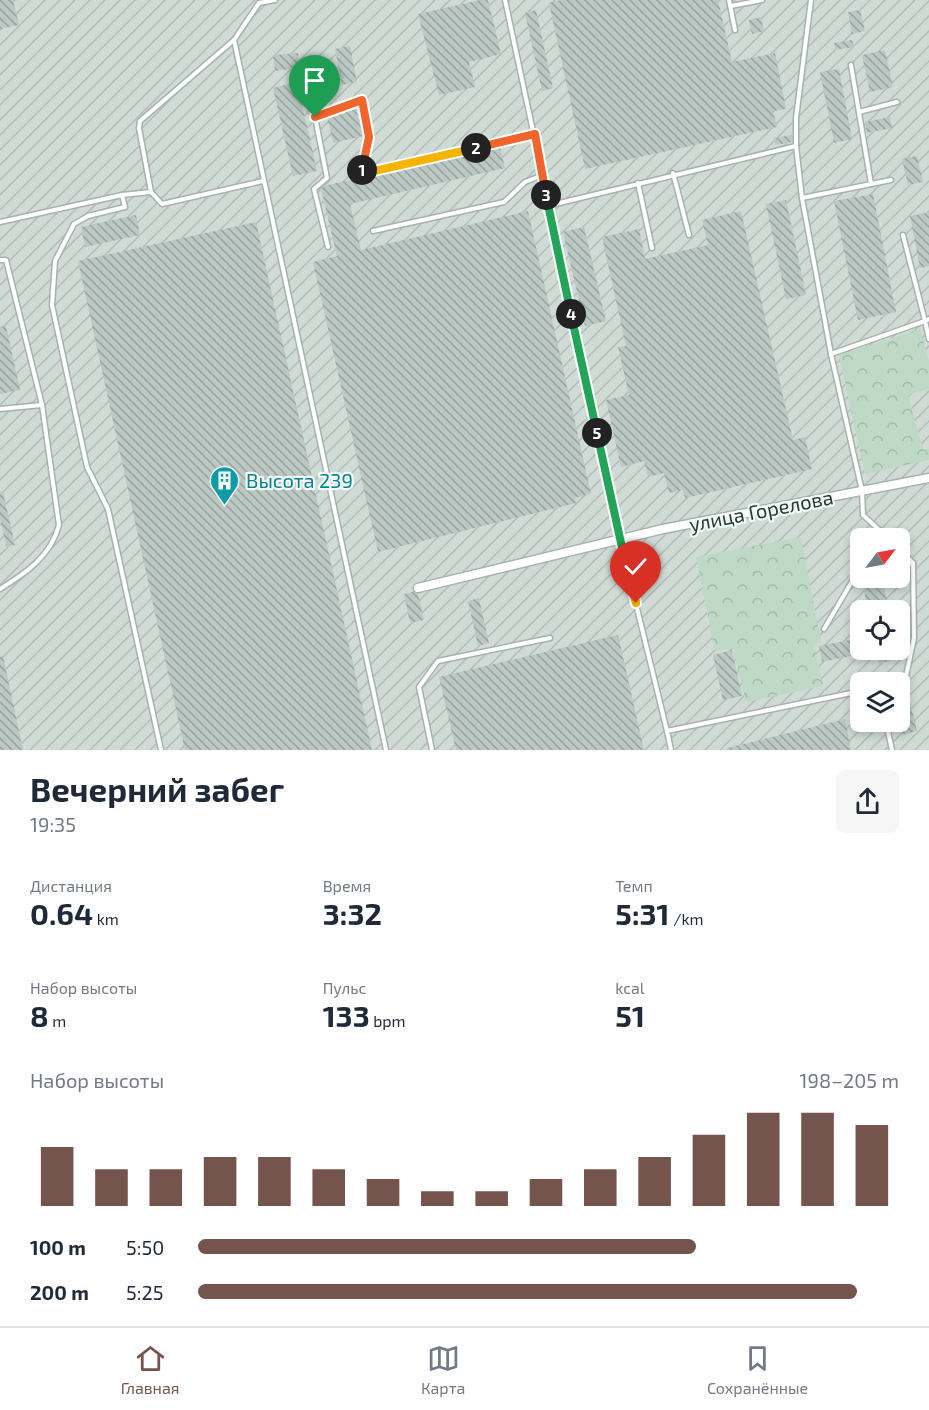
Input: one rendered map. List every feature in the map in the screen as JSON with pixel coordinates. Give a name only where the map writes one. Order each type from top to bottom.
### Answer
[{"type":"street","name":"улица Горелова","points":[[418,588],[620,539],[929,478]]},
{"type":"lane","points":[[263,181],[162,204],[152,192],[139,128],[140,121],[234,40],[259,3],[274,0]]},
{"type":"lane","points":[[505,0],[535,134],[547,206],[620,539],[671,750]]},
{"type":"lane","points":[[729,0],[735,30]]},
{"type":"lane","points":[[731,6],[762,0]]},
{"type":"lane","points":[[811,0],[796,118],[796,146],[802,198],[831,354],[862,491],[863,515],[877,528]]},
{"type":"lane","points":[[234,40],[386,750]]},
{"type":"lane","points":[[851,65],[871,184]]},
{"type":"lane","points":[[328,247],[314,189],[327,178],[315,117],[362,100],[369,137],[361,174],[535,134]]},
{"type":"lane","points":[[859,112],[897,102]]},
{"type":"lane","points":[[547,206],[673,173],[796,146]]},
{"type":"lane","points":[[673,173],[689,235]]},
{"type":"lane","points":[[374,231],[504,202],[525,182],[543,175]]},
{"type":"lane","points":[[802,198],[891,180]]},
{"type":"lane","points":[[638,183],[652,248]]},
{"type":"lane","points":[[0,222],[122,195],[152,192]]},
{"type":"lane","points":[[122,195],[125,207],[88,216],[74,224],[55,261],[52,305],[87,466],[108,509],[161,750]]},
{"type":"lane","points":[[903,235],[927,320],[929,339]]},
{"type":"lane","points":[[0,260],[6,260],[42,405],[59,525],[55,541],[30,570],[0,589]]},
{"type":"lane","points":[[831,354],[927,320]]},
{"type":"lane","points":[[0,409],[42,405]]},
{"type":"lane","points":[[907,672],[914,638],[913,562],[910,559]]},
{"type":"lane","points":[[824,629],[850,585]]},
{"type":"lane","points":[[432,750],[418,687],[438,662],[550,638]]},
{"type":"lane","points":[[667,731],[850,693]]},
{"type":"lane","points":[[888,732],[892,750]]},
{"type":"shaded area","points":[[0,0],[929,0],[929,750],[0,750]]},
{"type":"green space","points":[[920,329],[929,361],[929,389],[908,395],[923,449],[929,449],[929,460],[865,474],[839,355]]},
{"type":"green space","points":[[801,537],[821,642],[814,644],[823,686],[746,702],[733,648],[715,651],[696,557]]},
{"type":"building","points":[[0,0],[13,0],[19,25],[0,29]]},
{"type":"building","points":[[488,0],[501,54],[469,62],[475,87],[439,95],[418,14]]},
{"type":"building","points":[[561,0],[718,0],[732,62],[775,53],[786,109],[773,111],[777,127],[585,169],[549,3]]},
{"type":"building","points":[[536,10],[553,88],[542,91],[525,13]]},
{"type":"building","points":[[860,10],[865,31],[852,34],[848,12]]},
{"type":"building","points":[[761,17],[764,31],[752,34],[749,20]]},
{"type":"building","points":[[852,40],[854,47],[835,50],[834,43]]},
{"type":"building","points":[[350,46],[357,82],[342,85],[335,49]]},
{"type":"building","points":[[885,50],[893,87],[870,92],[862,55]]},
{"type":"building","points":[[298,53],[299,68],[275,71],[273,55]]},
{"type":"building","points":[[839,69],[852,139],[834,143],[820,72]]},
{"type":"building","points":[[297,82],[317,171],[293,176],[273,88]]},
{"type":"building","points":[[356,109],[363,136],[333,143],[327,117]]},
{"type":"building","points":[[890,117],[892,128],[867,133],[865,122]]},
{"type":"building","points":[[792,135],[792,142],[775,145],[774,138]]},
{"type":"building","points":[[500,146],[505,168],[350,204],[361,250],[528,211],[591,494],[575,498],[576,503],[378,552],[313,262],[337,256],[321,189],[324,186]]},
{"type":"building","points":[[917,156],[923,182],[908,185],[902,159]]},
{"type":"building","points":[[873,194],[896,312],[858,320],[834,201]]},
{"type":"building","points":[[786,200],[806,295],[786,299],[766,204]]},
{"type":"building","points":[[741,211],[793,440],[805,437],[812,469],[685,498],[683,490],[669,493],[664,473],[648,477],[644,461],[621,467],[606,400],[629,395],[618,347],[626,346],[602,237],[639,229],[645,259],[708,245],[702,220]]},
{"type":"building","points":[[929,212],[929,266],[920,268],[910,216]]},
{"type":"building","points":[[136,215],[140,235],[85,247],[81,227]]},
{"type":"building","name":"Высота 239","points":[[256,222],[372,750],[185,750],[78,261]]},
{"type":"building","points":[[584,227],[606,321],[585,326],[563,232]]},
{"type":"building","points":[[6,326],[20,390],[0,394],[0,327]]},
{"type":"building","points":[[0,492],[3,492],[15,545],[6,546],[0,518]]},
{"type":"building","points":[[863,588],[884,588],[887,600],[866,600]]},
{"type":"building","points":[[413,592],[418,594],[424,620],[410,623],[404,594]]},
{"type":"building","points":[[479,598],[489,643],[478,646],[468,601]]},
{"type":"building","points":[[618,635],[644,750],[456,750],[439,677]]},
{"type":"building","points":[[850,640],[850,656],[822,662],[819,646]]},
{"type":"building","points":[[732,650],[742,696],[723,700],[713,655]]},
{"type":"building","points":[[3,656],[23,750],[0,750],[0,657]]},
{"type":"building","points":[[878,660],[894,660],[879,663]]},
{"type":"building","points":[[910,702],[917,731],[902,735],[902,732],[910,732]]},
{"type":"building","points":[[845,719],[851,750],[727,750],[727,748]]},
{"type":"place","name":"Высота 239","points":[[225,506]]},
{"type":"route","points":[[315,117],[362,100],[369,137],[361,174],[535,134],[547,206],[636,603]]}]
